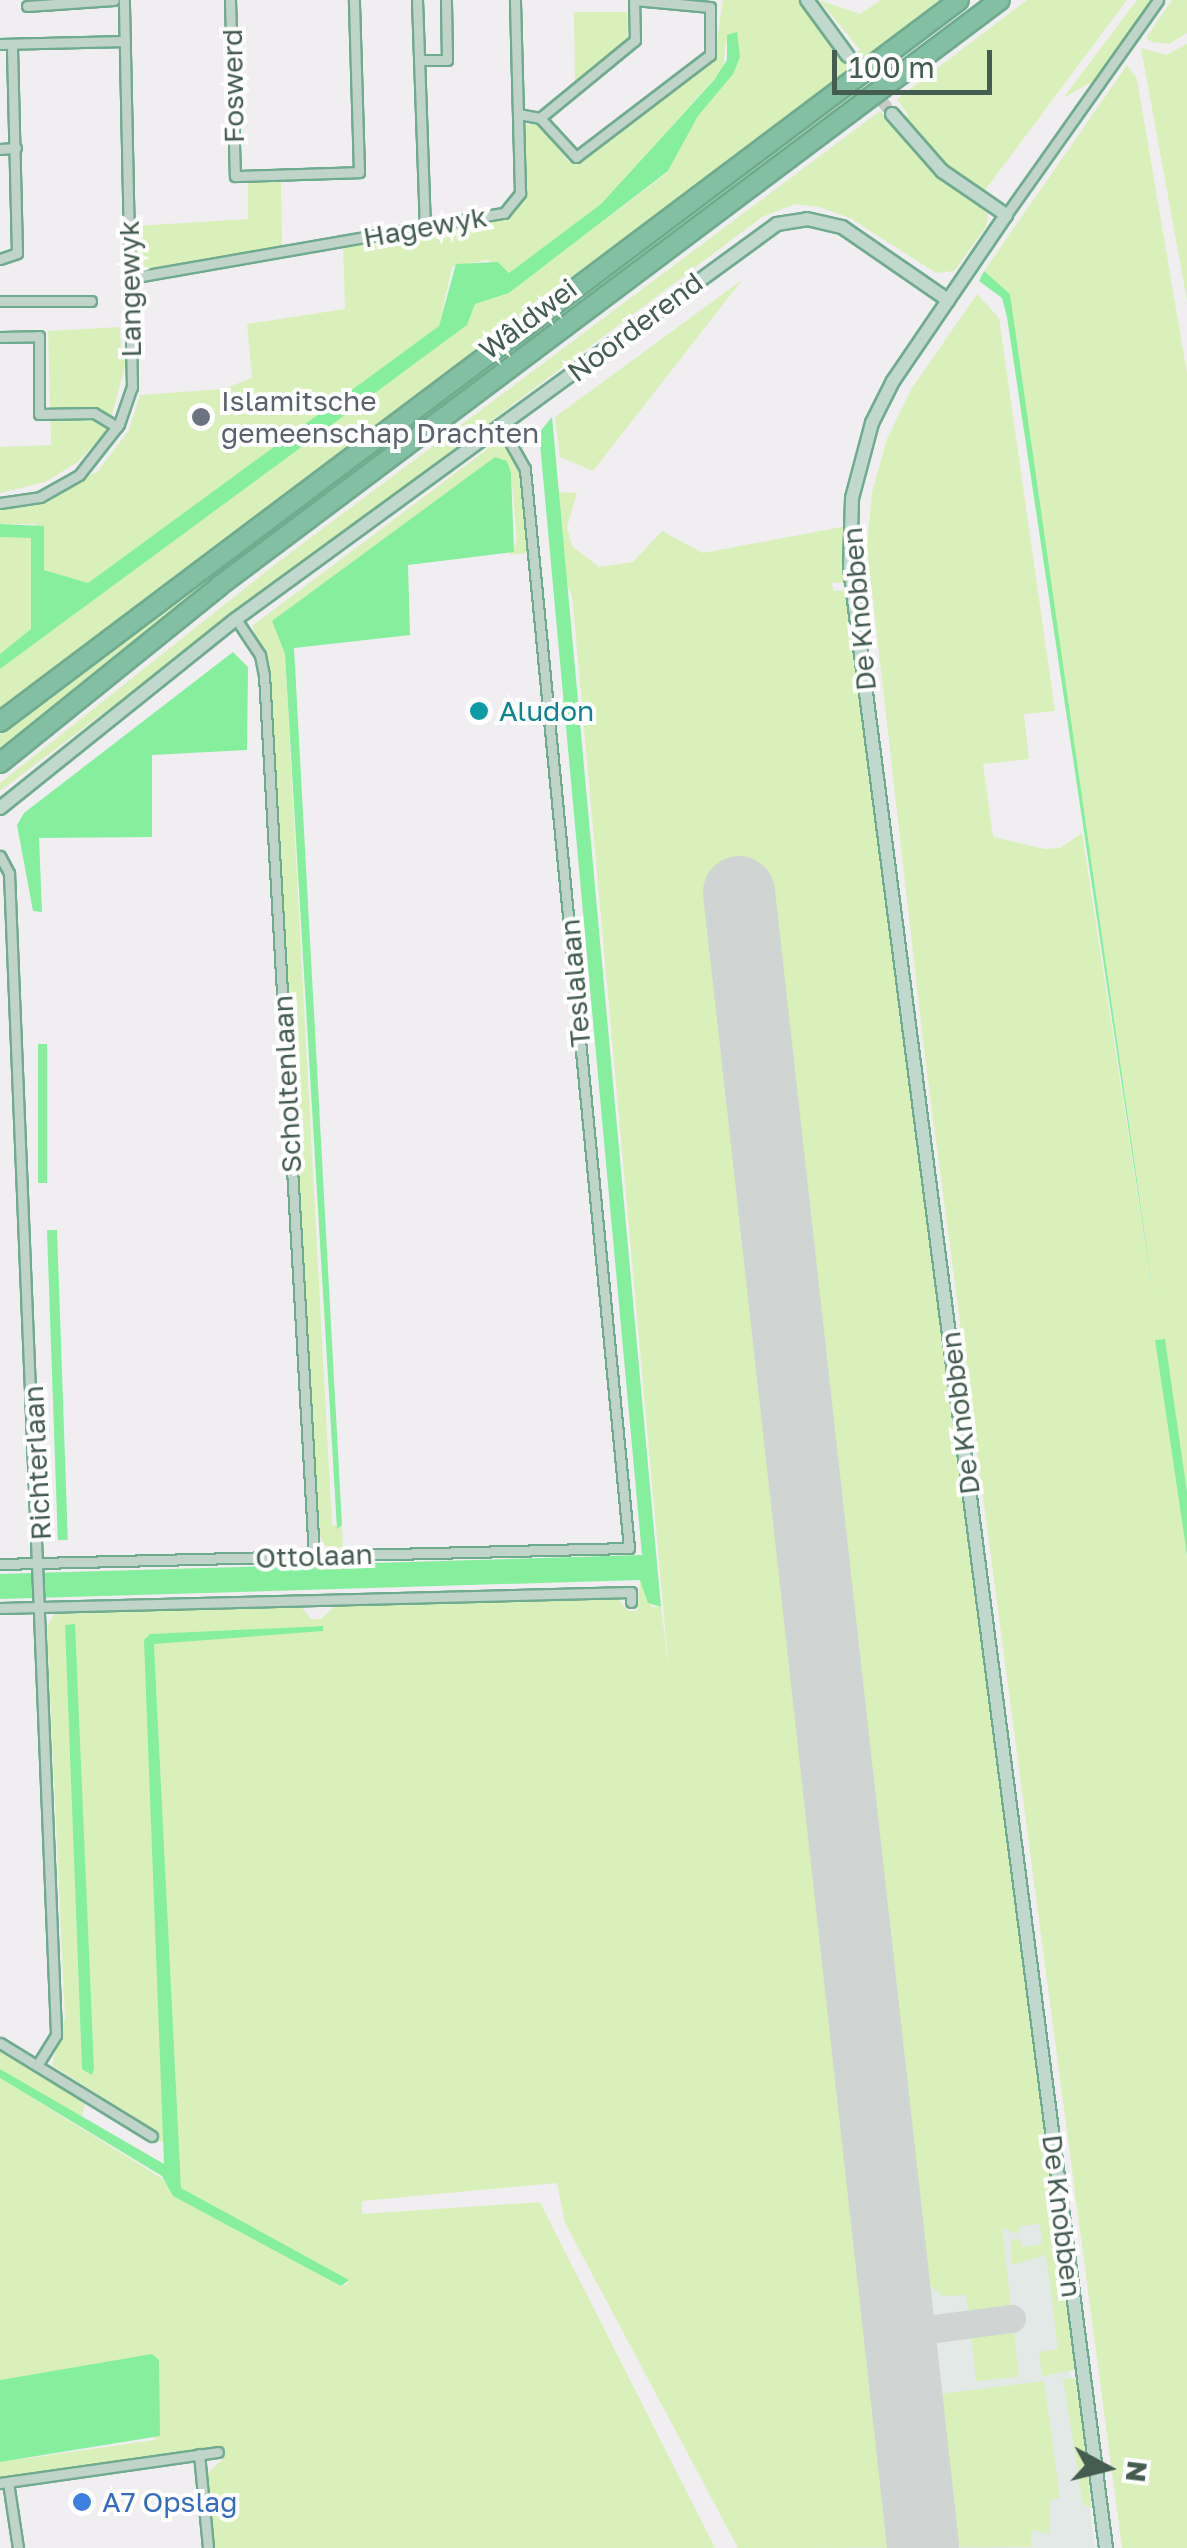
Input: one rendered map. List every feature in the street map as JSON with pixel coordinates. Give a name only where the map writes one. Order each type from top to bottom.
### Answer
[{"type":"highway","name":"Wâldwei","points":[[0,722],[959,0]]},
{"type":"highway","name":"Wâldwei","points":[[0,763],[219,586],[1000,0]]},
{"type":"street","points":[[27,6],[114,0]]},
{"type":"street","name":"Langewyk","points":[[0,503],[40,498],[66,486],[117,428],[132,387],[124,0]]},
{"type":"street","name":"Foswerd","points":[[230,0],[235,176],[359,172],[354,0]]},
{"type":"street","points":[[417,0],[425,228]]},
{"type":"street","points":[[419,60],[447,60],[446,0]]},
{"type":"street","name":"Hagewyk","points":[[130,278],[504,213],[516,204],[515,0]]},
{"type":"street","points":[[518,114],[540,118],[576,157],[710,55],[710,7],[634,0],[635,40],[540,118]]},
{"type":"street","points":[[807,0],[848,56]]},
{"type":"street","points":[[948,300],[1158,0]]},
{"type":"street","points":[[0,260],[17,254],[16,148],[6,44],[124,41]]},
{"type":"street","points":[[892,114],[942,171],[1006,215]]},
{"type":"street","points":[[0,149],[16,148]]},
{"type":"street","name":"Noorderend","points":[[0,808],[236,619],[764,231],[789,220],[842,226],[948,300]]},
{"type":"street","points":[[0,301],[91,300]]},
{"type":"street","name":"De Knobben","points":[[948,300],[872,423],[852,498],[850,569],[1106,2548]]},
{"type":"street","points":[[0,337],[40,336],[39,414],[94,413],[117,428]]},
{"type":"street","name":"Teslalaan","points":[[501,426],[525,469],[628,1548]]},
{"type":"street","name":"Scholtenlaan","points":[[236,619],[260,655],[264,675],[314,1556]]},
{"type":"street","name":"Richterlaan","points":[[0,856],[8,873],[42,1566],[56,2035],[37,2065]]},
{"type":"street","name":"Ottolaan","points":[[0,1564],[42,1566],[628,1548]]},
{"type":"street","name":"Ottolaan","points":[[0,1608],[43,1604],[316,1606],[630,1592],[631,1602]]},
{"type":"street","points":[[0,2043],[152,2136]]},
{"type":"street","points":[[18,2548],[4,2482],[218,2452]]},
{"type":"street","points":[[199,2454],[208,2548]]},
{"type":"shaded area","points":[[723,0],[801,0],[847,61],[860,50],[819,0],[860,14],[881,0],[946,0],[0,712],[0,669],[466,325],[475,304],[509,293],[668,172],[698,116],[738,63],[726,41],[723,69],[601,204],[509,273],[488,260],[452,267],[439,326],[88,583],[44,570],[35,524],[0,524],[0,510],[38,505],[98,471],[129,430],[140,395],[223,389],[252,378],[247,324],[345,309],[343,243],[513,211],[525,185],[525,125],[540,123],[569,162],[589,156],[714,61]]},
{"type":"shaded area","points":[[1027,0],[1127,0],[977,201],[988,215],[986,227],[954,271],[936,273],[850,218],[819,207],[795,204],[762,217],[0,791],[0,783],[278,562],[880,111],[896,125],[908,115],[897,99]]},
{"type":"shaded area","points":[[1137,0],[1154,0],[1097,79],[1063,98]]},
{"type":"shaded area","points":[[1172,0],[1187,0],[1187,33],[1169,44],[1152,42],[1146,38]]},
{"type":"shaded area","points":[[574,12],[627,12],[629,51],[575,92]]},
{"type":"shaded area","points":[[737,32],[740,57],[733,74],[698,116],[668,171],[509,293],[475,304],[467,325],[0,669],[0,654],[31,629],[31,538],[0,537],[0,524],[44,526],[44,570],[88,583],[439,326],[456,264],[498,262],[509,273],[601,204],[714,80],[727,60],[727,35]]},
{"type":"shaded area","points":[[1187,44],[1187,301],[1141,48],[1166,55]]},
{"type":"shaded area","points":[[1127,65],[1137,79],[1187,374],[1187,1492],[1165,1339],[1155,1340],[1187,1555],[1187,2548],[1122,2548],[925,1058],[867,548],[872,492],[887,439],[912,388],[977,294],[999,318],[1055,711],[1024,714],[1029,759],[983,764],[993,837],[1045,849],[1060,848],[1082,833],[1158,1327],[1010,294],[984,271]]},
{"type":"shaded area","points":[[862,81],[869,89],[0,756],[0,734],[49,691]]},
{"type":"shaded area","points":[[281,181],[282,247],[135,272],[134,226],[248,219],[248,183]]},
{"type":"shaded area","points":[[984,271],[1010,294],[1158,1327],[1007,317],[1002,298],[979,281]]},
{"type":"shaded area","points":[[742,280],[593,471],[560,457],[555,417]]},
{"type":"shaded area","points":[[120,327],[121,349],[129,352],[108,429],[78,462],[45,482],[0,493],[0,447],[51,445],[48,331]]},
{"type":"shaded area","points":[[552,417],[661,1607],[648,1603],[640,1580],[0,1599],[0,1574],[642,1555],[539,433]]},
{"type":"shaded area","points":[[510,432],[523,475],[529,553],[509,555],[517,541],[511,473],[507,461],[495,457],[272,622],[285,654],[332,1525],[342,1525],[343,1549],[334,1551],[323,1544],[317,1527],[270,674],[252,626]]},
{"type":"shaded area","points":[[495,457],[507,461],[511,473],[514,552],[408,565],[410,635],[294,648],[342,1525],[337,1529],[285,654],[272,621]]},
{"type":"shaded area","points":[[555,492],[577,493],[567,527],[572,546],[599,567],[633,562],[662,531],[703,553],[847,526],[848,582],[831,583],[834,591],[848,590],[1075,2370],[1042,2376],[1039,2352],[1058,2349],[1046,2255],[1012,2265],[1011,2240],[1020,2239],[1022,2247],[1042,2244],[1040,2224],[1019,2226],[1019,2234],[1002,2228],[1012,2316],[969,2322],[966,2295],[943,2296],[917,2275],[762,889],[717,894],[883,2397],[890,2399],[907,2547],[939,2544],[924,2396],[1044,2381],[1060,2498],[1049,2500],[1050,2534],[1031,2530],[1031,2547],[738,2548],[565,2223],[557,2183],[362,2201],[362,2214],[540,2202],[715,2548],[213,2548],[206,2474],[223,2459],[221,2449],[0,2478],[0,2462],[155,2440],[152,2355],[0,2380],[0,2078],[278,2250],[341,2286],[349,2283],[181,2188],[154,1644],[323,1626],[150,1634],[166,2141],[153,2142],[156,2132],[52,2065],[65,2018],[47,1627],[54,1614],[300,1605],[311,1619],[321,1619],[337,1604],[617,1597],[628,1611],[637,1611],[640,1580],[652,1607],[661,1607],[669,1672],[572,595],[562,576]],"holes":[[[74,1624],[92,2075],[82,2069],[65,1626]]]},
{"type":"shaded area","points":[[0,537],[31,538],[31,629],[0,654]]},
{"type":"shaded area","points":[[823,556],[1095,2548],[793,2548],[572,595]]},
{"type":"shaded area","points":[[233,652],[248,667],[247,750],[152,755],[152,837],[39,838],[42,912],[33,911],[17,825],[24,813]]},
{"type":"shaded area","points":[[38,1044],[47,1044],[47,1183],[38,1183]]},
{"type":"shaded area","points":[[47,1230],[57,1230],[68,1540],[58,1540]]},
{"type":"shaded area","points":[[1165,1339],[1187,1492],[1187,1555],[1155,1340]]},
{"type":"shaded area","points":[[75,1624],[92,2075],[82,2069],[65,1625]]},
{"type":"shaded area","points":[[323,1626],[323,1631],[154,1644],[181,2188],[349,2280],[341,2286],[173,2196],[162,2176],[0,2078],[0,2069],[164,2164],[144,1640],[150,1634]]},
{"type":"shaded area","points":[[0,2051],[85,2102],[82,2118],[0,2069]]},
{"type":"shaded area","points":[[1013,2322],[1019,2377],[976,2381],[970,2326]]},
{"type":"shaded area","points":[[152,2354],[159,2360],[160,2436],[0,2462],[0,2380]]},
{"type":"shaded area","points":[[1074,2378],[1081,2383],[1091,2508],[1083,2504],[1063,2379]]},
{"type":"taxiway","points":[[898,2334],[1012,2319]]},
{"type":"runway","points":[[739,892],[923,2545]]},
{"type":"tunnel","points":[[848,56],[892,114]]},
{"type":"place","name":"Islamitsche gemeenschap Drachten","points":[[201,417]]},
{"type":"place","name":"Aludon","points":[[479,711]]},
{"type":"place","name":"A7 Opslag","points":[[82,2502]]}]
